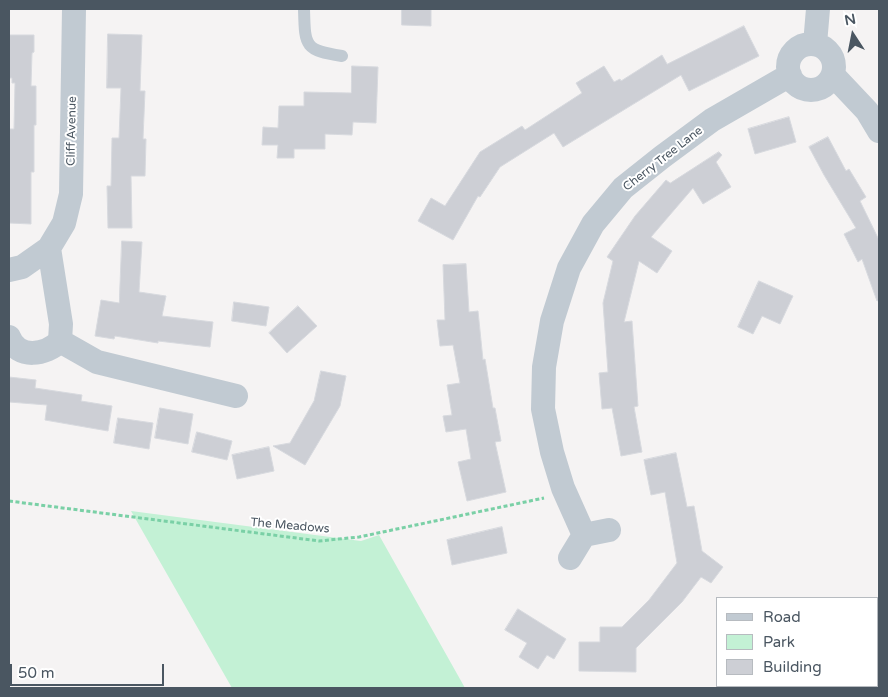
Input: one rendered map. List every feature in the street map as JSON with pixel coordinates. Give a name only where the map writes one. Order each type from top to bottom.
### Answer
[{"type":"street","name":"Cliff Avenue","points":[[9,270],[22,267],[49,248],[64,223],[71,194],[74,9]]},
{"type":"street","points":[[815,44],[818,9]]},
{"type":"street","points":[[808,44],[815,44],[822,46],[831,55],[834,62],[833,75],[823,86],[808,89],[800,87],[794,82],[788,68],[792,55],[796,50],[808,44]]},
{"type":"street","name":"Cherry Tree Lane","points":[[584,535],[566,493],[552,452],[543,409],[544,367],[552,321],[569,268],[593,224],[623,188],[712,120],[790,75]]},
{"type":"street","points":[[833,75],[867,111],[879,131]]},
{"type":"street","points":[[9,337],[11,342],[20,351],[33,354],[54,347],[60,341],[61,324],[49,248]]},
{"type":"street","points":[[60,341],[97,362],[236,396]]},
{"type":"street","points":[[570,558],[584,535],[609,530]]},
{"type":"lane","points":[[304,9],[307,42],[314,49],[342,56]]},
{"type":"path","name":"The Meadows","points":[[9,501],[319,540],[360,537],[566,493]]},
{"type":"green space","points":[[131,511],[361,541],[379,535],[465,688],[232,688]]},
{"type":"building","points":[[402,9],[431,9],[431,26],[402,25]]},
{"type":"building","points":[[744,26],[759,56],[689,91],[681,75],[563,147],[554,133],[500,167],[480,197],[478,196],[453,240],[418,221],[431,198],[445,206],[480,152],[522,126],[525,130],[582,93],[576,83],[604,66],[614,82],[620,79],[621,81],[662,55],[667,64]]},
{"type":"building","points":[[108,34],[142,35],[140,91],[145,91],[143,139],[146,139],[145,176],[131,176],[132,228],[108,228],[107,186],[111,186],[112,138],[119,138],[121,88],[107,88]]},
{"type":"building","points":[[9,35],[34,35],[31,86],[36,86],[36,125],[34,125],[34,172],[31,172],[31,224],[9,223],[9,129],[14,129],[15,83],[12,83],[12,78],[9,78]]},
{"type":"building","points":[[352,66],[378,67],[376,123],[353,122],[352,135],[325,134],[325,149],[294,149],[294,158],[277,158],[278,145],[262,145],[263,127],[278,128],[279,106],[304,106],[304,92],[351,93]]},
{"type":"building","points":[[789,117],[796,142],[755,154],[748,129]]},
{"type":"building","points":[[828,137],[846,171],[849,169],[866,197],[860,201],[879,240],[879,300],[877,301],[862,259],[858,262],[844,234],[856,228],[809,147]]},
{"type":"building","points":[[719,152],[722,155],[716,162],[731,187],[703,204],[693,188],[651,237],[672,251],[657,273],[639,261],[624,322],[632,321],[638,406],[634,407],[642,452],[621,456],[612,408],[602,409],[599,373],[608,372],[603,303],[613,261],[607,257],[635,216],[666,180],[670,183]]},
{"type":"building","points":[[122,241],[142,242],[139,292],[166,296],[162,316],[213,322],[210,347],[158,341],[158,343],[115,336],[114,339],[95,336],[101,300],[119,303]]},
{"type":"building","points":[[466,264],[469,312],[478,311],[483,360],[485,359],[493,408],[495,408],[501,441],[495,442],[506,492],[467,501],[458,462],[471,459],[466,429],[446,432],[443,416],[452,415],[447,385],[460,383],[453,345],[440,346],[437,320],[445,320],[443,265]]},
{"type":"building","points":[[759,281],[793,296],[780,324],[762,316],[753,334],[738,327]]},
{"type":"building","points":[[234,302],[269,307],[266,326],[232,321]]},
{"type":"building","points":[[298,306],[317,326],[287,353],[269,333]]},
{"type":"building","points":[[321,371],[346,376],[340,406],[305,465],[273,446],[290,443],[314,401]]},
{"type":"building","points":[[9,377],[36,380],[35,388],[82,395],[81,401],[112,406],[108,431],[45,420],[47,405],[9,402]]},
{"type":"building","points":[[160,408],[193,414],[188,444],[155,438]]},
{"type":"building","points":[[118,418],[153,423],[149,449],[114,443]]},
{"type":"building","points":[[197,432],[232,441],[227,460],[192,452]]},
{"type":"building","points":[[269,447],[274,471],[237,479],[232,455]]},
{"type":"building","points":[[676,453],[687,507],[694,506],[702,551],[723,567],[711,583],[701,577],[682,602],[636,648],[636,672],[579,671],[579,642],[600,642],[600,627],[622,627],[649,600],[677,563],[665,492],[651,495],[644,460]]},
{"type":"building","points":[[502,527],[507,553],[452,565],[447,540]]},
{"type":"building","points":[[518,609],[566,639],[554,659],[547,655],[538,669],[519,657],[527,643],[505,630]]}]
